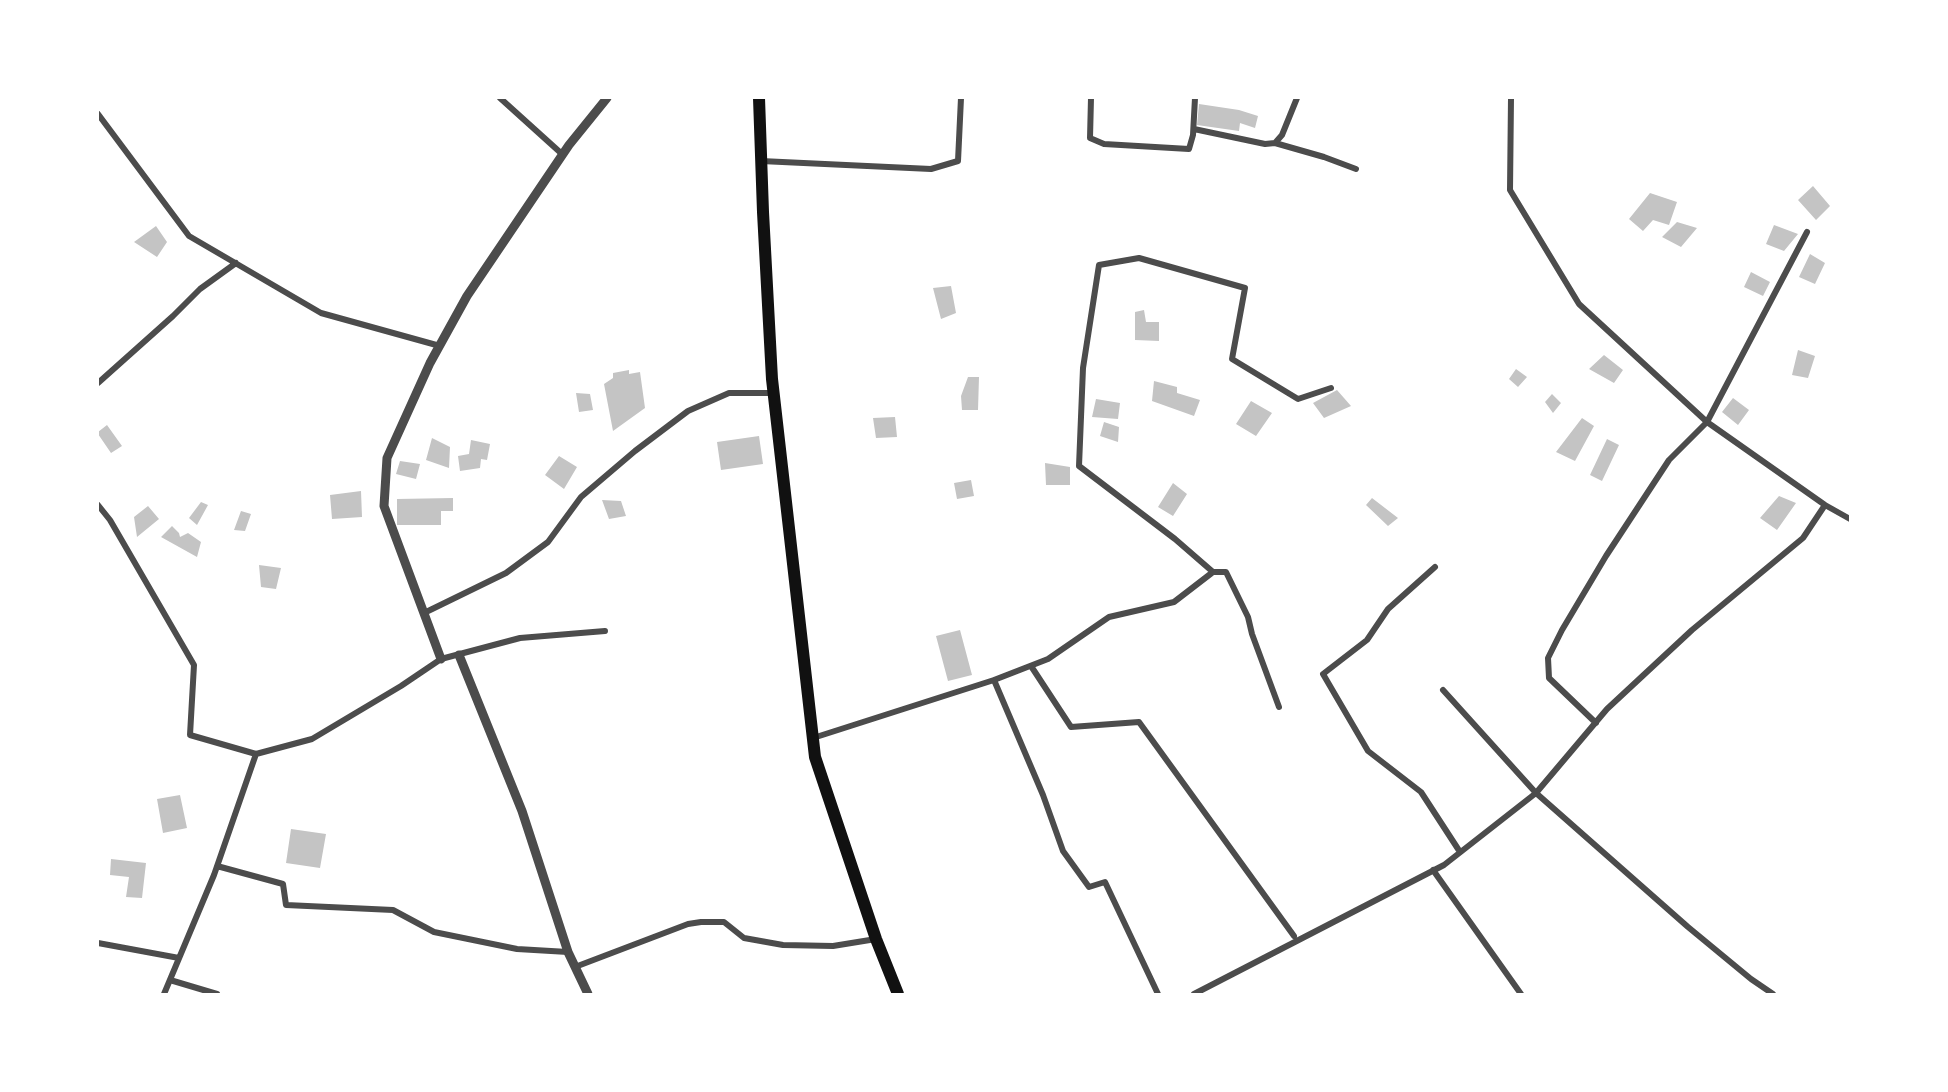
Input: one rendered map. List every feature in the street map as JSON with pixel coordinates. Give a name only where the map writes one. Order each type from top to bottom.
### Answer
[{"type":"main road","points":[[759,98],[774,393],[815,757],[876,939],[898,994]]},
{"type":"street","points":[[500,98],[562,154]]},
{"type":"street","points":[[441,659],[384,506],[387,458],[440,346],[467,296],[562,154],[607,98]]},
{"type":"street","points":[[761,161],[931,170],[958,161],[961,98]]},
{"type":"street","points":[[1090,98],[1090,138],[1104,144],[1189,149],[1194,129],[1195,98]]},
{"type":"street","points":[[1275,143],[1282,135],[1297,98]]},
{"type":"street","points":[[1511,98],[1510,190],[1579,304],[1707,422],[1824,505],[1851,519]]},
{"type":"street","points":[[98,114],[189,236],[321,312],[440,346]]},
{"type":"street","points":[[1194,129],[1265,144],[1275,143],[1324,157],[1356,170]]},
{"type":"street","points":[[1596,723],[1549,678],[1548,658],[1606,556],[1670,460],[1707,422],[1807,232]]},
{"type":"street","points":[[1213,572],[1175,539],[1079,466],[1083,368],[1099,265],[1139,258],[1245,288],[1232,359],[1298,399],[1331,388]]},
{"type":"street","points":[[98,383],[200,289],[236,263]]},
{"type":"street","points":[[424,613],[506,573],[548,542],[580,497],[688,411],[729,393],[774,393]]},
{"type":"street","points":[[1194,994],[1444,865],[1536,793],[1607,709],[1692,630],[1803,538],[1824,505]]},
{"type":"street","points":[[98,508],[110,520],[194,665],[190,735],[256,754],[312,739],[401,686],[441,659],[520,638],[605,631]]},
{"type":"street","points":[[1435,567],[1388,609],[1367,640],[1323,674],[1368,751],[1421,792],[1460,852]]},
{"type":"street","points":[[813,738],[994,680],[1048,659],[1110,617],[1174,602],[1213,572],[1226,572],[1248,617],[1252,634],[1280,707]]},
{"type":"street","points":[[459,655],[522,811],[568,952],[588,994]]},
{"type":"street","points":[[1031,666],[1071,727],[1139,722],[1294,936]]},
{"type":"street","points":[[994,680],[1043,795],[1063,851],[1089,887],[1105,882],[1158,994]]},
{"type":"street","points":[[1443,690],[1536,793],[1688,927],[1751,979],[1773,994]]},
{"type":"street","points":[[164,994],[217,866],[256,754]]},
{"type":"street","points":[[217,866],[283,884],[286,905],[393,910],[434,932],[517,949],[568,952]]},
{"type":"street","points":[[1433,870],[1521,994]]},
{"type":"street","points":[[575,967],[677,928],[701,922],[723,922],[744,938],[783,945],[833,946],[876,939]]},
{"type":"street","points":[[98,943],[179,958]]},
{"type":"street","points":[[170,980],[217,994]]},
{"type":"building","points":[[1199,104],[1239,110],[1258,116],[1255,128],[1240,123],[1239,131],[1197,125]]},
{"type":"building","points":[[1813,186],[1830,206],[1816,220],[1798,200]]},
{"type":"building","points":[[1650,193],[1677,202],[1669,225],[1653,220],[1643,231],[1629,219]]},
{"type":"building","points":[[1677,222],[1697,228],[1681,247],[1662,237]]},
{"type":"building","points":[[1774,225],[1798,234],[1784,251],[1766,244]]},
{"type":"building","points":[[156,226],[167,242],[157,257],[134,242]]},
{"type":"building","points":[[1810,254],[1825,263],[1815,284],[1799,277]]},
{"type":"building","points":[[1751,272],[1770,282],[1763,296],[1744,287]]},
{"type":"building","points":[[951,286],[956,313],[941,319],[933,288]]},
{"type":"building","points":[[1144,310],[1146,322],[1159,322],[1159,341],[1135,340],[1135,312]]},
{"type":"building","points":[[1798,350],[1815,356],[1808,378],[1792,375]]},
{"type":"building","points":[[1604,355],[1623,370],[1614,383],[1589,369]]},
{"type":"building","points":[[1516,369],[1527,377],[1518,387],[1509,379]]},
{"type":"building","points":[[629,370],[629,374],[640,372],[645,408],[613,431],[604,384],[613,378],[613,373]]},
{"type":"building","points":[[968,377],[979,377],[978,410],[962,410],[961,396]]},
{"type":"building","points":[[1154,381],[1177,387],[1177,393],[1200,400],[1194,416],[1152,401]]},
{"type":"building","points":[[1337,390],[1351,406],[1324,418],[1313,403]]},
{"type":"building","points":[[576,393],[590,394],[593,410],[579,412]]},
{"type":"building","points":[[1552,394],[1561,403],[1553,413],[1545,402]]},
{"type":"building","points":[[1733,398],[1749,410],[1738,425],[1722,412]]},
{"type":"building","points":[[1096,399],[1120,403],[1118,419],[1092,417]]},
{"type":"building","points":[[1251,401],[1272,413],[1256,436],[1236,424]]},
{"type":"building","points":[[895,417],[897,437],[876,438],[873,418]]},
{"type":"building","points":[[1582,418],[1594,426],[1575,461],[1556,452]]},
{"type":"building","points":[[1104,422],[1119,427],[1118,442],[1100,436]]},
{"type":"building","points":[[107,425],[122,446],[111,453],[98,434]]},
{"type":"building","points":[[759,436],[763,464],[721,470],[717,442]]},
{"type":"building","points":[[432,438],[450,447],[449,468],[426,460]]},
{"type":"building","points":[[1607,439],[1619,445],[1602,481],[1590,475]]},
{"type":"building","points":[[471,440],[490,444],[487,460],[481,459],[480,468],[460,471],[458,456],[469,454]]},
{"type":"building","points":[[559,456],[577,467],[564,489],[545,475]]},
{"type":"building","points":[[400,461],[420,464],[416,479],[396,474]]},
{"type":"building","points":[[1045,463],[1070,467],[1070,485],[1046,485]]},
{"type":"building","points":[[971,480],[974,496],[957,499],[954,483]]},
{"type":"building","points":[[1173,483],[1187,494],[1173,516],[1158,507]]},
{"type":"building","points":[[361,491],[362,517],[332,519],[330,495]]},
{"type":"building","points":[[1779,496],[1796,503],[1777,530],[1760,518]]},
{"type":"building","points":[[453,498],[453,511],[441,511],[441,525],[397,525],[397,499]]},
{"type":"building","points":[[1372,498],[1398,518],[1388,526],[1366,505]]},
{"type":"building","points":[[602,500],[621,501],[626,516],[609,519]]},
{"type":"building","points":[[201,502],[208,505],[197,525],[189,518]]},
{"type":"building","points":[[148,506],[159,519],[137,537],[134,517]]},
{"type":"building","points":[[241,511],[251,514],[245,531],[234,530]]},
{"type":"building","points":[[172,526],[180,537],[188,533],[201,542],[197,557],[161,537]]},
{"type":"building","points":[[259,565],[281,568],[276,589],[261,587]]},
{"type":"building","points":[[960,630],[972,675],[948,681],[936,636]]},
{"type":"building","points":[[180,795],[187,828],[163,833],[157,799]]},
{"type":"building","points":[[291,829],[326,834],[320,868],[286,863]]},
{"type":"building","points":[[111,859],[146,863],[142,898],[126,897],[129,877],[110,875]]}]
